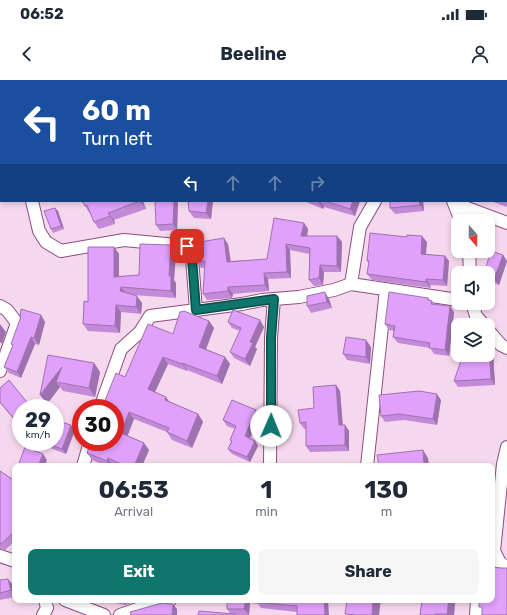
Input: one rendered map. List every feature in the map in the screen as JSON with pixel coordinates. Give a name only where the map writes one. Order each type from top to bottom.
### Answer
[{"type":"street","points":[[32,202],[39,232],[46,242],[61,251],[124,240],[187,246],[192,258],[196,310]]},
{"type":"street","points":[[351,284],[360,227],[374,202]]},
{"type":"street","points":[[454,202],[458,214]]},
{"type":"street","points":[[454,202],[507,224]]},
{"type":"street","points":[[103,399],[121,349],[140,332],[150,316],[299,297],[334,290],[351,284],[362,287],[386,289],[451,299]]},
{"type":"street","points":[[367,463],[386,289]]},
{"type":"street","points":[[270,463],[271,338],[274,299]]},
{"type":"street","points":[[0,306],[7,310],[16,323],[0,371]]},
{"type":"street","points":[[495,338],[501,345],[507,348]]},
{"type":"street","points":[[495,541],[503,464],[507,447]]},
{"type":"street","points":[[84,463],[87,451]]},
{"type":"street","points":[[495,553],[500,563],[507,567]]},
{"type":"street","points":[[0,556],[12,559]]},
{"type":"street","points":[[495,566],[507,567]]},
{"type":"street","points":[[43,615],[47,608],[46,603]]},
{"type":"street","points":[[73,603],[104,615]]},
{"type":"street","points":[[120,615],[156,603]]},
{"type":"street","points":[[476,615],[477,603]]},
{"type":"building","points":[[83,202],[137,202],[108,213],[110,216],[94,222],[87,205],[85,206]]},
{"type":"building","points":[[155,202],[174,202],[173,224],[156,225]]},
{"type":"building","points":[[188,202],[208,202],[206,213],[189,211]]},
{"type":"building","points":[[328,202],[353,202],[350,209]]},
{"type":"building","points":[[390,202],[419,202],[420,205],[390,208]]},
{"type":"building","points":[[55,208],[61,226],[51,229],[44,211]]},
{"type":"building","points":[[274,218],[304,223],[301,236],[337,236],[337,266],[320,265],[319,278],[309,280],[310,248],[286,244],[287,272],[264,273],[265,285],[228,287],[228,291],[203,294],[205,261],[197,262],[194,243],[224,238],[227,262],[267,259]]},
{"type":"building","points":[[370,233],[407,237],[407,235],[422,236],[421,254],[445,256],[443,280],[426,279],[426,282],[367,274]]},
{"type":"building","points":[[140,244],[171,245],[169,276],[171,276],[171,291],[121,287],[120,291],[137,296],[136,307],[116,305],[115,326],[83,324],[84,301],[88,302],[88,247],[114,247],[114,277],[139,275]]},
{"type":"building","points":[[495,252],[503,255],[495,276],[495,266],[486,266],[489,258],[495,258]]},
{"type":"building","points":[[325,292],[327,302],[307,306],[307,296]]},
{"type":"building","points":[[389,292],[428,298],[428,300],[432,301],[431,304],[450,306],[445,350],[429,348],[430,343],[393,337],[395,326],[385,324]]},
{"type":"building","points":[[21,309],[41,315],[34,338],[31,337],[17,372],[4,367],[13,345],[11,344],[20,319]]},
{"type":"building","points":[[233,310],[260,320],[250,342],[253,343],[245,359],[230,352],[241,328],[228,322]]},
{"type":"building","points":[[184,311],[209,321],[199,347],[225,357],[217,376],[163,357],[148,389],[166,397],[165,400],[198,414],[187,441],[167,432],[169,428],[129,412],[124,425],[124,399],[106,399],[116,373],[125,377],[148,324],[173,334],[180,312]]},
{"type":"building","points":[[346,337],[366,340],[366,357],[343,354]]},
{"type":"building","points":[[48,355],[94,363],[89,388],[56,382],[62,367],[40,395]]},
{"type":"building","points":[[461,362],[490,362],[491,379],[454,381]]},
{"type":"building","points":[[9,380],[24,399],[12,399],[12,416],[0,402],[0,388]]},
{"type":"building","points":[[336,385],[339,425],[345,425],[345,445],[306,446],[306,422],[300,423],[298,410],[314,408],[313,387]]},
{"type":"building","points":[[419,391],[437,394],[433,419],[399,414],[381,416],[379,395]]},
{"type":"building","points":[[232,400],[256,410],[245,436],[255,441],[247,457],[228,449],[236,426],[223,420]]},
{"type":"building","points":[[64,423],[71,425],[64,444]]},
{"type":"building","points":[[124,434],[144,443],[135,463],[119,463],[108,458],[107,461],[87,453],[88,451],[124,451]]},
{"type":"building","points":[[423,450],[424,463],[378,463],[377,455]]},
{"type":"building","points":[[24,451],[35,451],[43,454],[39,463],[19,463]]},
{"type":"building","points":[[0,471],[12,479],[12,534],[0,544]]},
{"type":"building","points":[[495,567],[507,568],[507,615],[482,615],[482,607],[479,607],[479,603],[495,603]]},
{"type":"building","points":[[8,579],[11,590],[0,593],[0,580]]},
{"type":"building","points":[[162,603],[173,604],[172,615],[131,615],[130,612]]},
{"type":"building","points":[[227,603],[245,603],[244,609],[227,609]]},
{"type":"building","points":[[266,603],[324,603],[325,615],[297,615],[297,606]]},
{"type":"building","points":[[347,603],[373,603],[372,615],[345,614]]},
{"type":"building","points":[[422,603],[449,603],[447,614],[420,615]]},
{"type":"building","points":[[199,611],[235,614],[235,615],[198,615]]},
{"type":"route","points":[[187,246],[192,258],[196,310],[274,299],[271,338],[271,426]]}]
